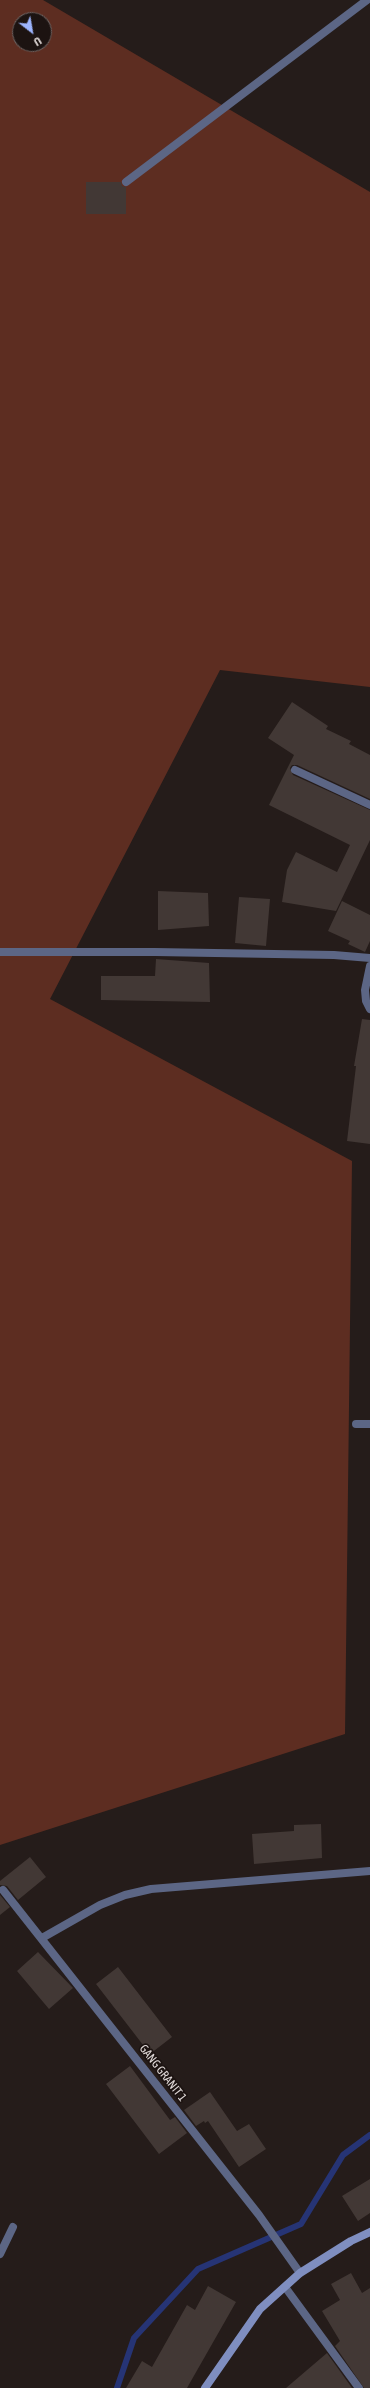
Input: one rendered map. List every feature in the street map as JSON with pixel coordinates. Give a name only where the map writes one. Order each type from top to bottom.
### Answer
[{"type":"street","points":[[126,182],[367,0]]},
{"type":"street","points":[[295,770],[370,805]]},
{"type":"street","points":[[0,952],[163,952],[334,955],[370,958]]},
{"type":"street","points":[[370,966],[365,990],[366,1001],[370,1009]]},
{"type":"street","points":[[356,1424],[370,1424]]},
{"type":"street","points":[[42,1938],[100,1904],[125,1895],[151,1889],[370,1871]]},
{"type":"street","name":"GANG GRANIT 1","points":[[3,1890],[259,2215],[300,2273]]},
{"type":"street","points":[[0,2254],[13,2227]]},
{"type":"street","points":[[205,2388],[260,2309],[300,2273],[351,2241],[370,2232]]},
{"type":"street","points":[[284,2287],[359,2388]]},
{"type":"shaded area","points":[[0,0],[43,0],[370,192],[370,687],[220,670],[50,999],[352,1161],[345,1734],[0,1845]]},
{"type":"building","points":[[86,182],[121,182],[122,186],[126,187],[126,214],[86,214]]},
{"type":"building","points":[[292,702],[328,726],[326,729],[351,741],[349,744],[370,755],[370,799],[297,765],[292,765],[290,768],[293,775],[370,810],[370,840],[336,911],[282,902],[287,870],[296,852],[337,872],[350,845],[269,805],[294,755],[268,738]]},
{"type":"building","points":[[158,891],[208,893],[209,926],[158,930]]},
{"type":"building","points":[[239,897],[270,899],[266,946],[235,943]]},
{"type":"building","points":[[342,901],[370,915],[370,941],[365,952],[348,944],[350,941],[328,931]]},
{"type":"building","points":[[156,959],[209,963],[210,1002],[101,1000],[101,976],[155,976]]},
{"type":"building","points":[[362,1019],[370,1020],[370,1144],[347,1141],[356,1066],[354,1066]]},
{"type":"building","points":[[321,1824],[322,1858],[254,1864],[252,1834],[294,1831],[294,1825]]},
{"type":"building","points":[[30,1857],[46,1877],[18,1900],[7,1886],[0,1885],[0,1881]]},
{"type":"building","points":[[0,1895],[10,1907],[0,1915]]},
{"type":"building","points":[[38,1952],[73,1988],[49,2009],[17,1971]]},
{"type":"building","points":[[118,1967],[172,2037],[150,2054],[96,1984]]},
{"type":"building","points":[[130,2066],[170,2120],[175,2117],[187,2133],[159,2154],[106,2084]]},
{"type":"building","points":[[210,2092],[237,2131],[249,2124],[266,2149],[239,2167],[208,2121],[205,2123],[204,2121],[196,2126],[184,2110]]},
{"type":"building","points":[[370,2179],[370,2213],[358,2221],[342,2196]]},
{"type":"building","points":[[351,2273],[362,2293],[370,2288],[370,2388],[364,2388],[335,2346],[340,2341],[322,2311],[340,2300],[331,2284]]},
{"type":"building","points":[[208,2286],[236,2302],[187,2388],[126,2388],[142,2361],[152,2367],[187,2305],[195,2310]]},
{"type":"building","points":[[327,2353],[352,2388],[286,2388]]},
{"type":"waterway","points":[[117,2388],[134,2338],[198,2269],[301,2224],[343,2155],[370,2135]]}]
